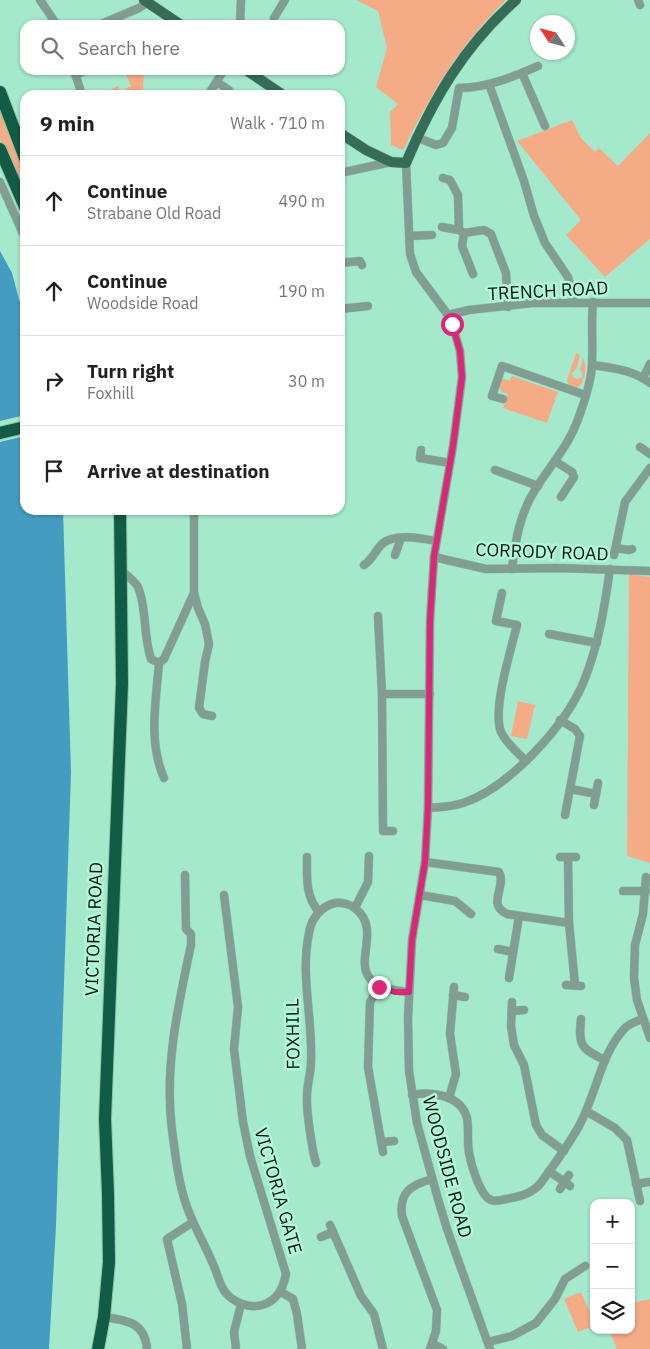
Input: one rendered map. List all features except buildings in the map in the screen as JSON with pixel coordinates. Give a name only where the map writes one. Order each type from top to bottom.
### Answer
[{"type":"highway","points":[[0,92],[20,145]]},
{"type":"highway","points":[[0,149],[20,195]]},
{"type":"highway","points":[[0,433],[20,428]]},
{"type":"highway","name":"VICTORIA ROAD","points":[[98,1349],[104,1316],[109,1262],[105,1119],[122,684],[120,515]]},
{"type":"main road","points":[[345,136],[370,152],[391,162],[406,162],[434,103],[455,69],[481,35],[516,0]]},
{"type":"main road","points":[[146,1],[174,20]]},
{"type":"main road","points":[[253,75],[276,90]]},
{"type":"street","points":[[40,0],[54,20]]},
{"type":"street","points":[[240,20],[241,0]]},
{"type":"street","points":[[274,18],[285,0]]},
{"type":"street","points":[[111,20],[139,8],[146,1]]},
{"type":"street","points":[[416,138],[436,144],[442,143],[452,128],[460,88],[475,88],[538,66]]},
{"type":"street","points":[[522,73],[545,126]]},
{"type":"street","points":[[75,75],[80,90]]},
{"type":"street","points":[[211,90],[221,75]]},
{"type":"street","points":[[217,82],[229,90]]},
{"type":"street","points":[[489,84],[544,243],[568,277],[574,303]]},
{"type":"street","points":[[366,168],[369,163],[370,152]]},
{"type":"street","points":[[345,172],[391,162]]},
{"type":"street","name":"WOODSIDE ROAD","points":[[406,162],[410,254],[416,272],[448,315],[460,351],[462,377],[434,557],[430,621],[428,808],[425,862],[412,940],[408,1045],[412,1095],[417,1123],[432,1179],[447,1229],[489,1346]]},
{"type":"street","points":[[442,178],[450,180],[458,195],[462,246],[473,274]]},
{"type":"street","points":[[0,182],[20,227]]},
{"type":"street","points":[[442,227],[461,232],[484,230],[491,234],[506,274],[508,306]]},
{"type":"street","points":[[410,236],[432,235]]},
{"type":"street","points":[[345,262],[360,261],[362,265]]},
{"type":"street","points":[[512,569],[520,526],[526,507],[572,434],[585,396],[592,365],[591,322],[593,302]]},
{"type":"street","name":"TRENCH ROAD","points":[[448,315],[469,310],[532,303],[650,303]]},
{"type":"street","points":[[345,308],[368,306]]},
{"type":"street","points":[[643,378],[650,364]]},
{"type":"street","points":[[592,365],[628,372],[650,383]]},
{"type":"street","points":[[503,399],[492,396],[502,366],[585,396]]},
{"type":"street","points":[[640,447],[650,454]]},
{"type":"street","points":[[421,450],[420,458],[450,463]]},
{"type":"street","points":[[556,461],[572,472],[574,477],[561,497]]},
{"type":"street","points":[[632,548],[615,551],[625,502],[650,468]]},
{"type":"street","points":[[495,470],[538,486]]},
{"type":"street","points":[[643,477],[650,484]]},
{"type":"street","points":[[194,515],[194,593],[205,624],[209,644],[199,708],[203,714],[212,716]]},
{"type":"street","points":[[364,565],[370,562],[383,544],[391,538],[436,541]]},
{"type":"street","points":[[395,555],[401,538]]},
{"type":"street","name":"CORRODY ROAD","points":[[434,557],[486,569],[557,568],[650,571]]},
{"type":"street","points":[[428,808],[462,804],[486,793],[526,761],[560,720],[583,682],[597,644],[603,619],[610,569]]},
{"type":"street","points":[[121,570],[137,586],[142,603],[147,647],[151,659],[159,663]]},
{"type":"street","points":[[164,778],[158,766],[155,750],[159,663],[164,659],[194,593]]},
{"type":"street","points":[[502,593],[496,621],[517,625],[500,698],[500,730],[505,740],[526,761]]},
{"type":"street","points":[[378,616],[382,694],[383,830],[394,831]]},
{"type":"street","points":[[549,634],[597,644]]},
{"type":"street","points":[[382,694],[430,694]]},
{"type":"street","points":[[560,720],[575,729],[580,736],[565,815]]},
{"type":"street","points":[[594,805],[598,783]]},
{"type":"street","points":[[571,789],[596,794]]},
{"type":"street","points":[[355,908],[368,882],[369,856]]},
{"type":"street","points":[[307,857],[307,885],[310,899],[320,912],[327,905],[337,903],[355,908],[365,918],[368,933],[364,961],[368,976],[379,987],[395,992],[409,992]]},
{"type":"street","points":[[566,985],[578,986],[569,923],[568,857]]},
{"type":"street","points":[[425,862],[499,872],[501,878],[497,901],[498,908],[507,914],[569,923]]},
{"type":"street","points":[[185,874],[186,928],[191,934],[191,946],[174,1033],[169,1099],[182,1192],[193,1222],[225,1292],[241,1304],[251,1307],[261,1306],[270,1302],[281,1292],[292,1299],[297,1314],[302,1349]]},
{"type":"street","points":[[646,877],[643,914],[635,944],[634,978],[636,1000],[650,1038]]},
{"type":"street","points":[[623,891],[646,891]]},
{"type":"street","name":"VICTORIA GATE","points":[[224,895],[238,1007],[234,1049],[243,1122],[250,1156],[286,1274],[281,1292]]},
{"type":"street","points":[[420,895],[455,901],[471,914]]},
{"type":"street","name":"FOXHILL","points":[[306,1159],[315,1160],[306,1098],[311,1062],[306,955],[309,932],[313,920],[320,912]]},
{"type":"street","points":[[509,978],[519,916]]},
{"type":"street","points":[[498,949],[513,952]]},
{"type":"street","points":[[379,987],[370,1002],[368,1067],[382,1152]]},
{"type":"street","points":[[449,1098],[456,1074],[450,1034],[454,987]]},
{"type":"street","points":[[453,995],[465,997]]},
{"type":"street","points":[[524,1010],[512,1007],[511,1026],[514,1045],[524,1065],[529,1082],[530,1104],[536,1125],[542,1135],[564,1151]]},
{"type":"street","points":[[412,1095],[442,1095],[457,1103],[465,1112],[469,1153],[482,1193],[488,1200],[493,1201],[516,1198],[534,1190],[564,1151],[586,1111],[605,1060],[626,1028],[643,1020]]},
{"type":"street","points":[[578,1021],[579,1036],[583,1045],[591,1053],[605,1060]]},
{"type":"street","points":[[586,1111],[616,1128],[627,1140],[640,1201]]},
{"type":"street","points":[[381,1142],[394,1141]]},
{"type":"street","points":[[549,1171],[566,1183]]},
{"type":"street","points":[[432,1179],[413,1186],[404,1194],[401,1209],[437,1310],[436,1331],[431,1347],[443,1349]]},
{"type":"street","points":[[636,1184],[649,1182]]},
{"type":"street","points":[[187,1349],[182,1304],[167,1239],[193,1222]]},
{"type":"street","points":[[321,1237],[331,1229],[361,1296],[374,1314],[384,1349]]},
{"type":"street","points":[[489,1346],[536,1323],[556,1299],[565,1279],[585,1266]]},
{"type":"street","points":[[236,1349],[234,1332],[241,1304]]},
{"type":"street","points":[[104,1316],[127,1320],[140,1329],[147,1340],[148,1349]]},
{"type":"shaded area","points":[[356,0],[506,0],[480,27],[455,59],[427,103],[403,150],[391,145],[390,112],[398,104],[376,87],[387,48],[378,11]]},
{"type":"shaded area","points":[[126,75],[144,75],[143,90],[124,90],[131,86]]},
{"type":"shaded area","points":[[118,86],[119,90],[112,90],[112,89]]},
{"type":"shaded area","points":[[0,107],[20,159],[20,181],[0,139]]},
{"type":"shaded area","points":[[572,120],[581,138],[595,152],[599,148],[618,166],[650,133],[650,239],[605,277],[566,235],[581,220],[517,141]]},
{"type":"shaded area","points":[[576,353],[580,355],[577,368],[572,373],[573,377],[576,379],[582,377],[580,369],[583,358],[585,372],[581,384],[578,388],[574,389],[567,380]]},
{"type":"shaded area","points":[[512,376],[558,392],[547,423],[503,408],[508,394],[502,392],[499,385],[501,378],[510,381]]},
{"type":"shaded area","points":[[629,574],[650,577],[650,863],[627,856]]},
{"type":"shaded area","points":[[518,701],[535,705],[527,739],[511,736]]},
{"type":"shaded area","points":[[581,1292],[590,1312],[590,1328],[578,1332],[564,1299]]},
{"type":"shaded area","points":[[650,1299],[650,1349],[617,1349],[611,1334],[635,1334],[635,1302]]},
{"type":"water","points":[[0,251],[12,273],[20,303],[20,515],[63,515],[71,772],[56,1226],[49,1349],[0,1349]]},
{"type":"pier","points":[[20,416],[20,437],[0,442],[0,421]]},
{"type":"route","points":[[379,987],[395,992],[409,992],[412,940],[425,862],[428,808],[430,621],[434,557],[453,446],[462,377],[460,351],[452,324]]}]
